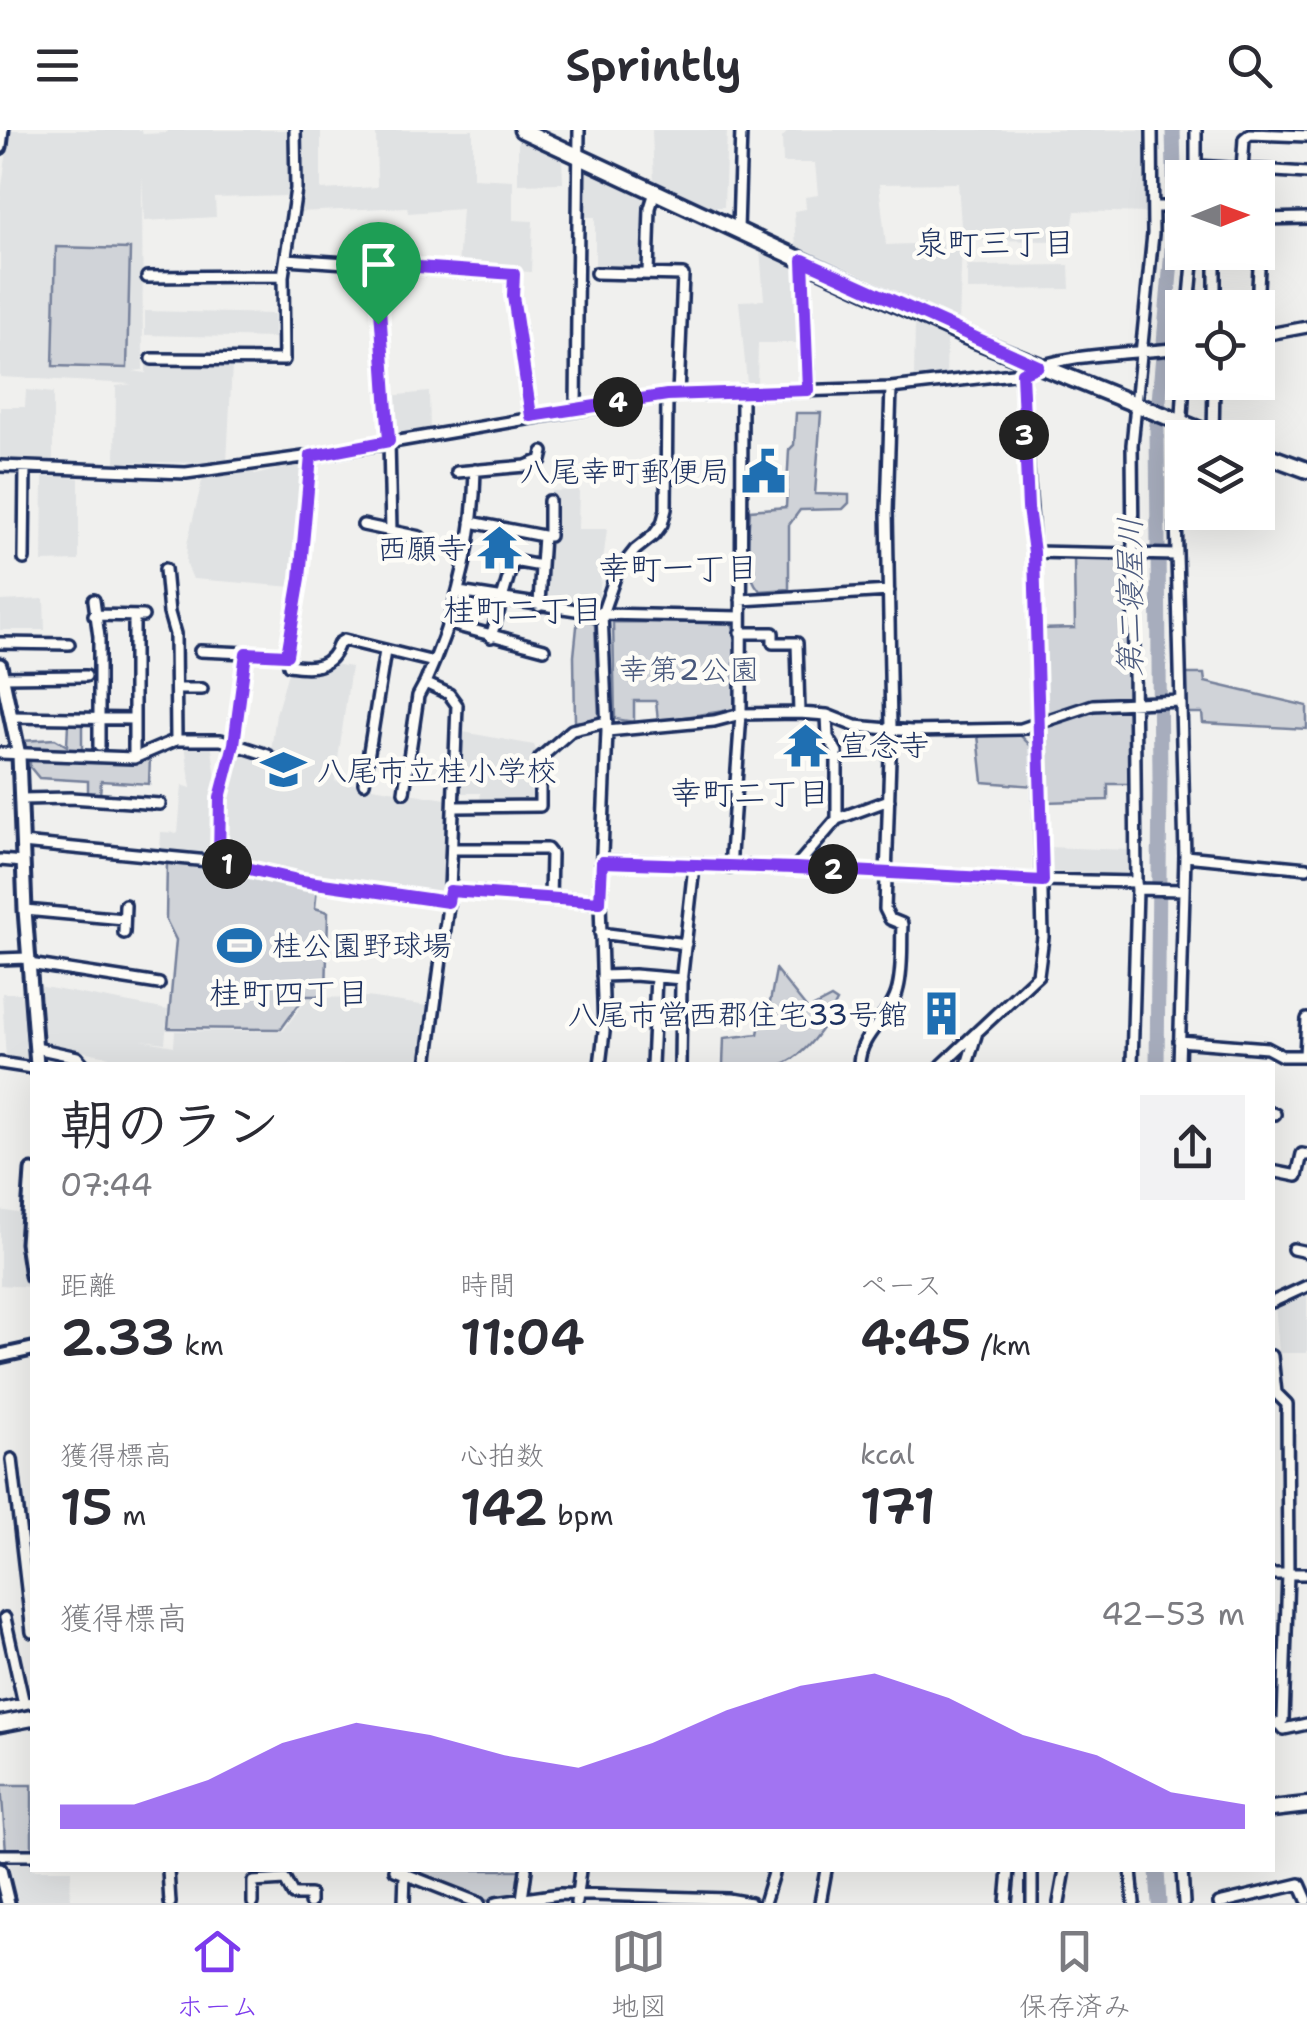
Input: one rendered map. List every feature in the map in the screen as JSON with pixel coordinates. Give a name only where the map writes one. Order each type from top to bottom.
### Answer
[{"type":"main road","points":[[522,130],[1038,366],[1175,420]]},
{"type":"main road","points":[[1275,458],[1307,470]]},
{"type":"main road","points":[[0,1724],[30,1718]]},
{"type":"main road","points":[[1275,1809],[1307,1806]]},
{"type":"street","points":[[0,147],[2,130]]},
{"type":"street","points":[[152,359],[284,360],[283,276],[296,189],[295,130]]},
{"type":"street","points":[[576,408],[579,130]]},
{"type":"street","points":[[738,230],[741,130]]},
{"type":"street","points":[[1132,1062],[1136,885],[1132,553],[1153,207],[1152,130]]},
{"type":"street","points":[[1196,130],[1197,160]]},
{"type":"street","points":[[1243,160],[1244,139],[1250,134],[1307,136]]},
{"type":"street","points":[[1275,172],[1307,173]]},
{"type":"street","points":[[648,273],[650,208],[655,192]]},
{"type":"street","points":[[1153,207],[1165,207]]},
{"type":"street","points":[[1275,219],[1307,218]]},
{"type":"street","points":[[286,259],[514,274],[513,296],[531,416]]},
{"type":"street","points":[[803,260],[808,390]]},
{"type":"street","points":[[377,264],[391,531]]},
{"type":"street","points":[[596,274],[680,272],[684,278],[666,509],[662,524],[616,574],[602,614],[607,727],[600,902],[604,1032],[600,1062]]},
{"type":"street","points":[[147,277],[283,276]]},
{"type":"street","points":[[1275,333],[1307,327]]},
{"type":"street","points":[[0,466],[186,473],[311,456],[576,408],[672,395],[891,388],[1022,373],[1038,366],[1165,350]]},
{"type":"street","points":[[945,1062],[1038,975],[1043,937],[1034,552],[1028,508],[1022,373]]},
{"type":"street","points":[[859,1062],[859,1052],[898,992],[902,924],[890,919],[884,910],[891,726],[887,511],[891,388]]},
{"type":"street","points":[[730,868],[741,714],[742,391]]},
{"type":"street","points":[[457,472],[526,466],[542,460],[543,452]]},
{"type":"street","points":[[311,456],[300,578],[287,655],[289,666],[320,667],[334,657],[338,643],[344,640],[434,662]]},
{"type":"street","points":[[24,559],[28,539],[25,467]]},
{"type":"street","points":[[404,792],[418,696],[450,624],[458,592],[475,470]]},
{"type":"street","points":[[470,522],[548,536],[549,502]]},
{"type":"street","points":[[364,524],[420,537]]},
{"type":"street","points":[[1176,530],[1185,856],[1179,1062]]},
{"type":"street","points":[[539,606],[543,536]]},
{"type":"street","points":[[1034,552],[1176,555]]},
{"type":"street","points":[[491,636],[513,561],[541,566]]},
{"type":"street","points":[[165,569],[175,634],[176,740]]},
{"type":"street","points":[[741,600],[889,591]]},
{"type":"street","points":[[458,592],[602,614],[740,617]]},
{"type":"street","points":[[94,600],[99,637],[99,746]]},
{"type":"street","points":[[94,615],[138,616],[134,758]]},
{"type":"street","points":[[450,624],[544,649]]},
{"type":"street","points":[[740,633],[773,633],[773,643],[797,644],[800,713]]},
{"type":"street","points":[[0,643],[69,644]]},
{"type":"street","points":[[200,651],[287,655]]},
{"type":"street","points":[[364,782],[384,652]]},
{"type":"street","points":[[219,862],[220,798],[234,744],[246,653]]},
{"type":"street","points":[[35,1062],[19,756],[2,679],[86,676]]},
{"type":"street","points":[[425,683],[449,694],[457,705],[449,896],[427,1062]]},
{"type":"street","points":[[176,689],[202,689]]},
{"type":"street","points":[[454,807],[540,806],[540,758],[572,730],[714,721],[741,714],[800,713],[828,716],[855,726],[948,731],[1020,729],[1093,705],[1179,701]]},
{"type":"street","points":[[828,716],[828,736],[836,752],[836,819]]},
{"type":"street","points":[[11,717],[133,719]]},
{"type":"street","points":[[0,753],[134,758],[176,740],[221,740],[268,755]]},
{"type":"street","points":[[20,800],[71,798],[160,804]]},
{"type":"street","points":[[795,868],[836,819],[889,800]]},
{"type":"street","points":[[22,843],[219,862],[302,881],[449,896],[600,902]]},
{"type":"street","points":[[452,849],[547,849],[552,854],[550,899]]},
{"type":"street","points":[[1185,856],[1307,868]]},
{"type":"street","points":[[0,860],[23,862]]},
{"type":"street","points":[[602,862],[886,872],[1184,890]]},
{"type":"street","points":[[680,1062],[682,980],[694,866]]},
{"type":"street","points":[[124,933],[125,905]]},
{"type":"street","points":[[25,910],[124,919]]},
{"type":"street","points":[[600,933],[686,944]]},
{"type":"street","points":[[0,958],[159,984]]},
{"type":"street","points":[[602,976],[682,980]]},
{"type":"street","points":[[652,1062],[656,977]]},
{"type":"street","points":[[1179,1040],[1267,1048],[1282,1056],[1306,1056],[1307,1020]]},
{"type":"street","points":[[967,1062],[977,1032]]},
{"type":"street","points":[[36,1048],[77,1057],[81,1062]]},
{"type":"street","points":[[0,1063],[30,1066]]},
{"type":"street","points":[[1275,1171],[1296,1176],[1302,1154],[1307,1155]]},
{"type":"street","points":[[30,1211],[30,1263]]},
{"type":"street","points":[[1293,1249],[1307,1252]]},
{"type":"street","points":[[1275,1301],[1307,1286]]},
{"type":"street","points":[[0,1358],[30,1350]]},
{"type":"street","points":[[0,1358],[30,1357]]},
{"type":"street","points":[[1275,1384],[1276,1393],[1287,1404],[1288,1574],[1282,1720],[1276,1725],[1284,1729],[1307,1724]]},
{"type":"street","points":[[12,1460],[30,1605]]},
{"type":"street","points":[[1275,1466],[1287,1466]]},
{"type":"street","points":[[1275,1574],[1307,1574]]},
{"type":"street","points":[[0,1709],[28,1703],[3,1618],[30,1613]]},
{"type":"street","points":[[0,1855],[30,1855]]},
{"type":"street","points":[[0,1870],[8,1903]]},
{"type":"street","points":[[168,1872],[170,1903]]},
{"type":"street","points":[[404,1903],[402,1872],[474,1902]]},
{"type":"street","points":[[522,1899],[526,1872]]},
{"type":"street","points":[[576,1899],[580,1872]]},
{"type":"street","points":[[764,1903],[773,1872]]},
{"type":"street","points":[[820,1903],[826,1872]]},
{"type":"street","points":[[1006,1903],[1009,1872]]},
{"type":"street","points":[[1032,1872],[1032,1903]]},
{"type":"street","points":[[1060,1903],[1065,1872]]},
{"type":"street","points":[[1131,1872],[1134,1903]]},
{"type":"street","points":[[1182,1872],[1184,1903]]},
{"type":"street","points":[[253,1903],[253,1882],[283,1875],[293,1895],[310,1895],[310,1903]]},
{"type":"street","points":[[1219,1903],[1300,1884],[1307,1900]]},
{"type":"street","points":[[496,1903],[522,1899],[748,1903]]},
{"type":"shaded area","points":[[10,130],[142,130],[143,134],[167,130],[289,130],[288,196],[215,198],[216,217],[144,221],[142,176],[143,370],[133,371],[146,373],[146,363],[232,365],[227,463],[115,462],[116,386],[132,384],[0,377],[0,199]]},
{"type":"shaded area","points":[[300,130],[321,130],[321,190],[377,187],[376,130],[473,130],[473,178],[513,180],[513,220],[533,221],[531,272],[458,267],[462,209],[408,213],[407,207],[297,212]]},
{"type":"shaded area","points":[[652,130],[727,130],[724,207],[715,207],[713,211],[654,185]]},
{"type":"shaded area","points":[[789,130],[1146,130],[1148,213],[1075,211],[1070,241],[962,240],[958,183],[879,184],[886,245],[962,242],[959,324],[796,250],[794,211],[806,209],[805,197],[818,195],[815,163],[783,163],[782,138]]},
{"type":"shaded area","points":[[518,136],[562,158],[563,183],[518,184]]},
{"type":"shaded area","points":[[582,170],[644,197],[642,269],[595,271],[595,217],[582,217]]},
{"type":"shaded area","points":[[760,249],[801,268],[805,343],[758,343],[757,384],[747,383],[739,301],[764,300]]},
{"type":"shaded area","points":[[1069,265],[1070,289],[967,290],[967,266]]},
{"type":"shaded area","points":[[145,311],[274,314],[274,338],[145,335]]},
{"type":"shaded area","points":[[915,322],[947,336],[946,376],[914,379]]},
{"type":"shaded area","points":[[26,390],[53,393],[53,460],[0,459],[0,407],[25,407]]},
{"type":"shaded area","points":[[429,392],[430,430],[391,434],[388,396]]},
{"type":"shaded area","points":[[307,462],[294,587],[193,579],[186,563],[187,544],[203,477],[254,472],[255,475]]},
{"type":"shaded area","points":[[43,476],[79,478],[79,561],[42,562]]},
{"type":"shaded area","points":[[579,490],[578,529],[607,529],[598,602],[592,606],[542,599],[552,491]]},
{"type":"shaded area","points":[[44,599],[45,630],[0,630],[0,601]]},
{"type":"shaded area","name":"八尾市立桂小学校","points":[[333,664],[351,667],[335,781],[452,800],[446,897],[222,859],[224,799],[237,750],[270,758],[276,714],[289,669],[323,671]]},
{"type":"shaded area","points":[[463,732],[534,745],[538,755],[536,804],[481,804],[480,793],[459,793]]},
{"type":"shaded area","points":[[211,743],[219,797],[215,857],[160,851],[161,832],[178,833],[182,785],[191,788],[185,744]]},
{"type":"shaded area","points":[[1046,847],[1130,850],[1130,872],[1050,872],[1046,867]]},
{"type":"shaded area","points":[[38,986],[168,1010],[165,1043],[141,1040],[174,1046],[175,1031],[283,1031],[307,998],[367,997],[428,1006],[423,1062],[109,1062],[113,1059],[103,1055],[42,1044]]},
{"type":"shaded area","points":[[2,993],[26,993],[32,1059],[28,1063],[6,1060]]},
{"type":"shaded area","points":[[0,1210],[23,1214],[24,1267],[30,1287],[0,1285]]},
{"type":"shaded area","points":[[1304,1291],[1307,1353],[1279,1353],[1275,1303]]},
{"type":"shaded area","points":[[8,1857],[30,1858],[30,1872],[71,1872],[70,1903],[17,1903]]},
{"type":"green space","points":[[56,247],[130,249],[127,368],[53,366]]},
{"type":"green space","points":[[796,413],[821,413],[815,494],[849,495],[849,503],[843,509],[800,510],[789,525],[789,589],[760,591],[748,563],[750,510],[786,507],[789,450],[794,445]]},
{"type":"green space","points":[[1074,557],[1121,558],[1126,563],[1129,698],[1092,701],[1044,718],[1040,715],[1040,629],[1075,628]]},
{"type":"green space","points":[[578,617],[587,617],[595,625],[599,720],[575,722]]},
{"type":"green space","name":"幸第2公園","points":[[613,622],[732,623],[737,709],[658,721],[656,701],[634,701],[634,722],[615,719]]},
{"type":"green space","points":[[1183,674],[1204,674],[1205,682],[1307,706],[1307,729],[1203,723],[1202,713],[1184,713]]},
{"type":"green space","points":[[1123,705],[1128,713],[1130,784],[1108,784],[1108,800],[1045,802],[1040,735],[1044,725],[1094,708]]},
{"type":"green space","points":[[68,723],[82,724],[82,754],[78,759],[120,763],[150,757],[149,784],[101,781],[100,796],[88,796],[88,781],[39,778],[30,767],[30,754],[24,754],[22,741],[55,739],[67,746]]},
{"type":"green space","points":[[1019,734],[1032,747],[1035,786],[983,782],[978,735]]},
{"type":"green space","points":[[167,861],[211,865],[317,887],[315,908],[328,912],[326,996],[305,996],[281,1029],[168,1028],[176,940],[166,920]]},
{"type":"green space","points":[[776,970],[808,1010],[831,998],[837,1002],[814,1039],[789,1061],[723,1062],[724,1038],[758,1034],[760,1024],[766,1024]]},
{"type":"green space","points":[[1,1785],[30,1785],[30,1851],[6,1851]]},
{"type":"green space","points":[[416,1872],[522,1872],[518,1893],[492,1901],[479,1900]]},
{"type":"waterway","name":"第二寝屋川","points":[[1157,1062],[1157,425],[1175,214],[1173,130]]},
{"type":"waterway","points":[[0,1714],[30,1708]]},
{"type":"waterway","name":"第二寝屋川","points":[[1157,1872],[1159,1903]]},
{"type":"place","name":"八尾幸町郵便局","points":[[763,471]]},
{"type":"place","name":"西願寺","points":[[500,548]]},
{"type":"place","name":"宣念寺","points":[[806,745]]},
{"type":"place","name":"八尾市立桂小学校","points":[[284,770]]},
{"type":"place","name":"桂公園野球場","points":[[239,945]]},
{"type":"place","name":"八尾市営西郡住宅33号館","points":[[941,1014]]},
{"type":"district","name":"泉町三丁目","points":[[995,242]]},
{"type":"district","name":"幸町一丁目","points":[[678,567]]},
{"type":"district","name":"桂町二丁目","points":[[523,609]]},
{"type":"district","name":"幸町二丁目","points":[[750,792]]},
{"type":"district","name":"桂町四丁目","points":[[289,992]]},
{"type":"route","points":[[803,260],[1038,366],[1022,373],[1028,508],[1034,552],[1043,881],[602,862],[600,902],[450,891],[448,902],[302,881],[219,862],[220,798],[234,744],[246,653],[287,655],[300,578],[311,456],[389,441],[378,324],[377,264],[514,274],[513,296],[531,416],[667,395],[808,390],[803,260]]}]
